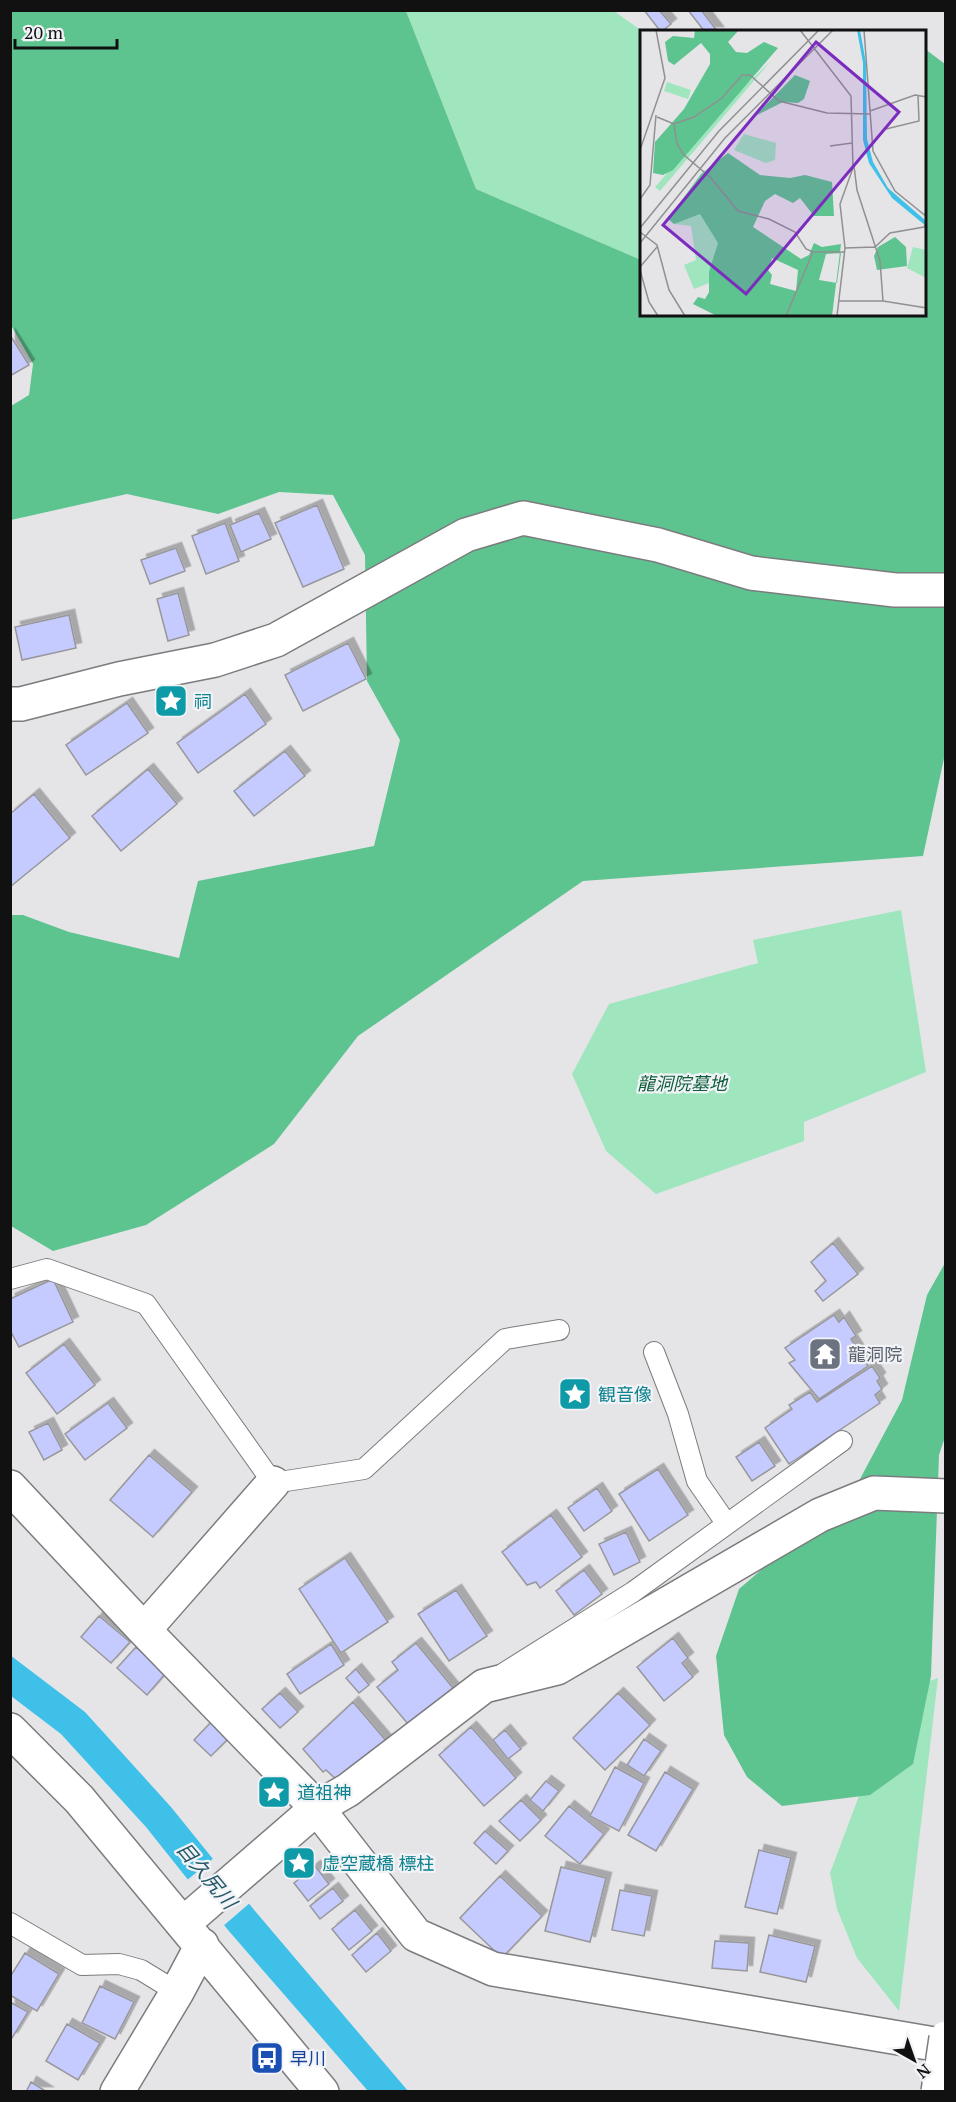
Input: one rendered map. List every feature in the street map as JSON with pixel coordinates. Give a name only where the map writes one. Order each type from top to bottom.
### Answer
[{"type":"main road","points":[[10,704],[21,704],[119,679],[214,660],[276,640],[466,535],[523,518],[658,545],[751,573],[895,590],[945,590]]},
{"type":"main road","points":[[144,1630],[273,1483]]},
{"type":"main road","points":[[12,1490],[317,1808],[416,1935],[492,1969],[945,2046]]},
{"type":"main road","points":[[117,2091],[177,1992],[194,1927],[279,1839],[317,1808],[348,1790],[484,1686],[557,1668],[820,1515],[874,1493],[945,1496]]},
{"type":"main road","points":[[10,1730],[79,1799],[194,1927],[322,2091]]},
{"type":"main road","points":[[938,2091],[945,2038]]},
{"type":"lane","points":[[10,1279],[47,1269],[146,1304],[273,1483],[364,1469],[505,1339],[559,1330]]},
{"type":"lane","points":[[654,1352],[678,1414],[697,1481],[726,1523]]},
{"type":"lane","points":[[484,1686],[633,1592],[842,1441]]},
{"type":"lane","points":[[10,1923],[82,1965],[119,1964],[141,1970],[177,1992]]},
{"type":"green space","points":[[11,11],[406,11],[476,189],[640,260],[640,316],[926,316],[926,50],[945,64],[946,749],[923,856],[583,881],[358,1036],[274,1144],[146,1225],[53,1251],[11,1226],[11,915],[23,915],[69,932],[179,958],[198,881],[374,846],[400,740],[367,681],[365,555],[333,495],[279,492],[218,514],[127,494],[11,520],[11,406],[29,395],[33,364],[11,325]]},
{"type":"green space","points":[[406,11],[614,11],[641,30],[640,260],[476,189]]},
{"type":"green space","name":"龍洞院墓地","points":[[901,910],[926,1072],[804,1122],[804,1141],[656,1194],[606,1151],[572,1074],[609,1004],[758,963],[753,940]]},
{"type":"green space","points":[[945,1263],[946,1434],[939,1455],[931,1676],[913,1764],[870,1795],[782,1806],[747,1777],[724,1735],[716,1656],[739,1589],[788,1547],[843,1511],[902,1400],[927,1295]]},
{"type":"green space","points":[[938,1678],[899,2011],[857,1958],[837,1909],[830,1873],[880,1740],[902,1691]]},
{"type":"water","name":"目久尻川","points":[[10,1655],[85,1712],[171,1807],[255,1911],[408,2091],[368,2091],[228,1930],[146,1827],[61,1734],[11,1696]]},
{"type":"pier","points":[[215,1857],[251,1902],[222,1927],[186,1881]]},
{"type":"building","points":[[644,10],[659,10],[671,24],[664,30],[659,30]]},
{"type":"building","points":[[688,10],[701,10],[716,30],[703,30]]},
{"type":"building","points":[[10,335],[29,365],[10,376]]},
{"type":"building","points":[[317,505],[344,569],[303,587],[275,523]]},
{"type":"building","points":[[259,513],[271,539],[241,552],[230,525]]},
{"type":"building","points":[[225,523],[239,561],[206,574],[192,536]]},
{"type":"building","points":[[176,548],[185,571],[150,584],[141,560]]},
{"type":"building","points":[[178,593],[189,635],[168,641],[157,599]]},
{"type":"building","points":[[69,615],[76,648],[22,660],[15,627]]},
{"type":"building","points":[[348,643],[366,679],[303,711],[285,675]]},
{"type":"building","points":[[245,694],[266,724],[198,773],[177,743]]},
{"type":"building","points":[[127,703],[148,733],[86,775],[66,745]]},
{"type":"building","points":[[285,751],[305,776],[254,816],[234,791]]},
{"type":"building","points":[[148,769],[177,804],[121,851],[92,816]]},
{"type":"building","points":[[34,794],[70,838],[10,887],[10,814]]},
{"type":"building","points":[[833,1243],[858,1274],[823,1301],[815,1291],[826,1281],[811,1262]]},
{"type":"building","points":[[53,1279],[73,1322],[19,1347],[10,1330],[10,1299]]},
{"type":"building","name":"龍洞院","points":[[834,1315],[839,1322],[844,1317],[856,1336],[851,1339],[868,1366],[819,1399],[789,1363],[795,1360],[785,1348]]},
{"type":"building","points":[[64,1344],[95,1385],[57,1414],[26,1373]]},
{"type":"building","points":[[872,1366],[880,1378],[877,1381],[882,1389],[875,1395],[880,1403],[789,1464],[765,1428],[792,1409],[789,1405],[810,1392],[817,1402]]},
{"type":"building","points":[[108,1403],[127,1428],[85,1460],[65,1434]]},
{"type":"building","points":[[48,1423],[62,1450],[44,1460],[29,1432]]},
{"type":"building","points":[[759,1442],[775,1466],[752,1481],[736,1457]]},
{"type":"building","points":[[149,1455],[192,1492],[153,1537],[110,1500]]},
{"type":"building","points":[[658,1469],[688,1515],[649,1541],[619,1494]]},
{"type":"building","points":[[597,1488],[612,1511],[584,1531],[568,1508]]},
{"type":"building","points":[[551,1515],[582,1557],[540,1588],[536,1582],[527,1585],[502,1552]]},
{"type":"building","points":[[626,1532],[640,1562],[614,1575],[599,1544]]},
{"type":"building","points":[[345,1558],[388,1622],[341,1653],[299,1589]]},
{"type":"building","points":[[584,1570],[602,1594],[574,1615],[556,1591]]},
{"type":"building","points":[[456,1590],[487,1636],[449,1661],[418,1614]]},
{"type":"building","points":[[99,1616],[130,1642],[111,1663],[81,1637]]},
{"type":"building","points":[[673,1638],[688,1658],[682,1663],[693,1677],[664,1701],[637,1667]]},
{"type":"building","points":[[416,1643],[453,1688],[408,1724],[377,1687],[398,1670],[392,1662]]},
{"type":"building","points":[[331,1644],[344,1665],[300,1694],[287,1674]]},
{"type":"building","points":[[136,1647],[165,1674],[147,1695],[117,1668]]},
{"type":"building","points":[[356,1669],[369,1685],[359,1693],[346,1678]]},
{"type":"building","points":[[280,1693],[298,1712],[280,1728],[262,1709]]},
{"type":"building","points":[[618,1693],[650,1725],[605,1770],[573,1738]]},
{"type":"building","points":[[353,1702],[388,1743],[339,1782],[326,1770],[323,1772],[303,1749]]},
{"type":"building","points":[[215,1718],[232,1735],[211,1756],[194,1740]]},
{"type":"building","points":[[471,1727],[516,1778],[484,1806],[439,1755]]},
{"type":"building","points":[[505,1730],[521,1749],[508,1759],[493,1740]]},
{"type":"building","points":[[644,1739],[661,1751],[644,1776],[627,1765]]},
{"type":"building","points":[[615,1767],[644,1783],[619,1831],[590,1816]]},
{"type":"building","points":[[665,1772],[693,1789],[656,1851],[628,1835]]},
{"type":"building","points":[[546,1781],[559,1791],[543,1811],[530,1800]]},
{"type":"building","points":[[521,1800],[541,1820],[520,1841],[499,1821]]},
{"type":"building","points":[[569,1806],[604,1834],[580,1864],[545,1836]]},
{"type":"building","points":[[485,1831],[508,1851],[496,1864],[474,1843]]},
{"type":"building","points":[[759,1850],[791,1858],[777,1914],[745,1907]]},
{"type":"building","points":[[315,1866],[329,1884],[308,1901],[294,1883]]},
{"type":"building","points":[[561,1867],[606,1878],[590,1942],[545,1931]]},
{"type":"building","points":[[500,1876],[542,1916],[502,1958],[460,1918]]},
{"type":"building","points":[[333,1888],[343,1901],[320,1919],[310,1906]]},
{"type":"building","points":[[620,1890],[652,1896],[644,1936],[612,1930]]},
{"type":"building","points":[[355,1910],[372,1931],[349,1950],[332,1929]]},
{"type":"building","points":[[377,1933],[391,1951],[366,1972],[352,1955]]},
{"type":"building","points":[[769,1935],[815,1946],[806,1982],[760,1972]]},
{"type":"building","points":[[715,1941],[749,1943],[747,1971],[712,1968]]},
{"type":"building","points":[[25,1953],[59,1974],[37,2011],[10,1995],[10,1977]]},
{"type":"building","points":[[100,1986],[134,2002],[115,2039],[82,2023]]},
{"type":"building","points":[[10,2002],[28,2012],[12,2038],[10,2037]]},
{"type":"building","points":[[67,2024],[100,2043],[78,2080],[46,2061]]},
{"type":"building","points":[[31,2082],[47,2092],[26,2092]]},
{"type":"place","name":"祠","points":[[171,701]]},
{"type":"place","name":"龍洞院","points":[[825,1354]]},
{"type":"place","name":"観音像","points":[[575,1394]]},
{"type":"place","name":"道祖神","points":[[274,1792]]},
{"type":"place","name":"虚空蔵橋 標柱","points":[[299,1863]]},
{"type":"place","name":"早川","points":[[267,2058]]}]
